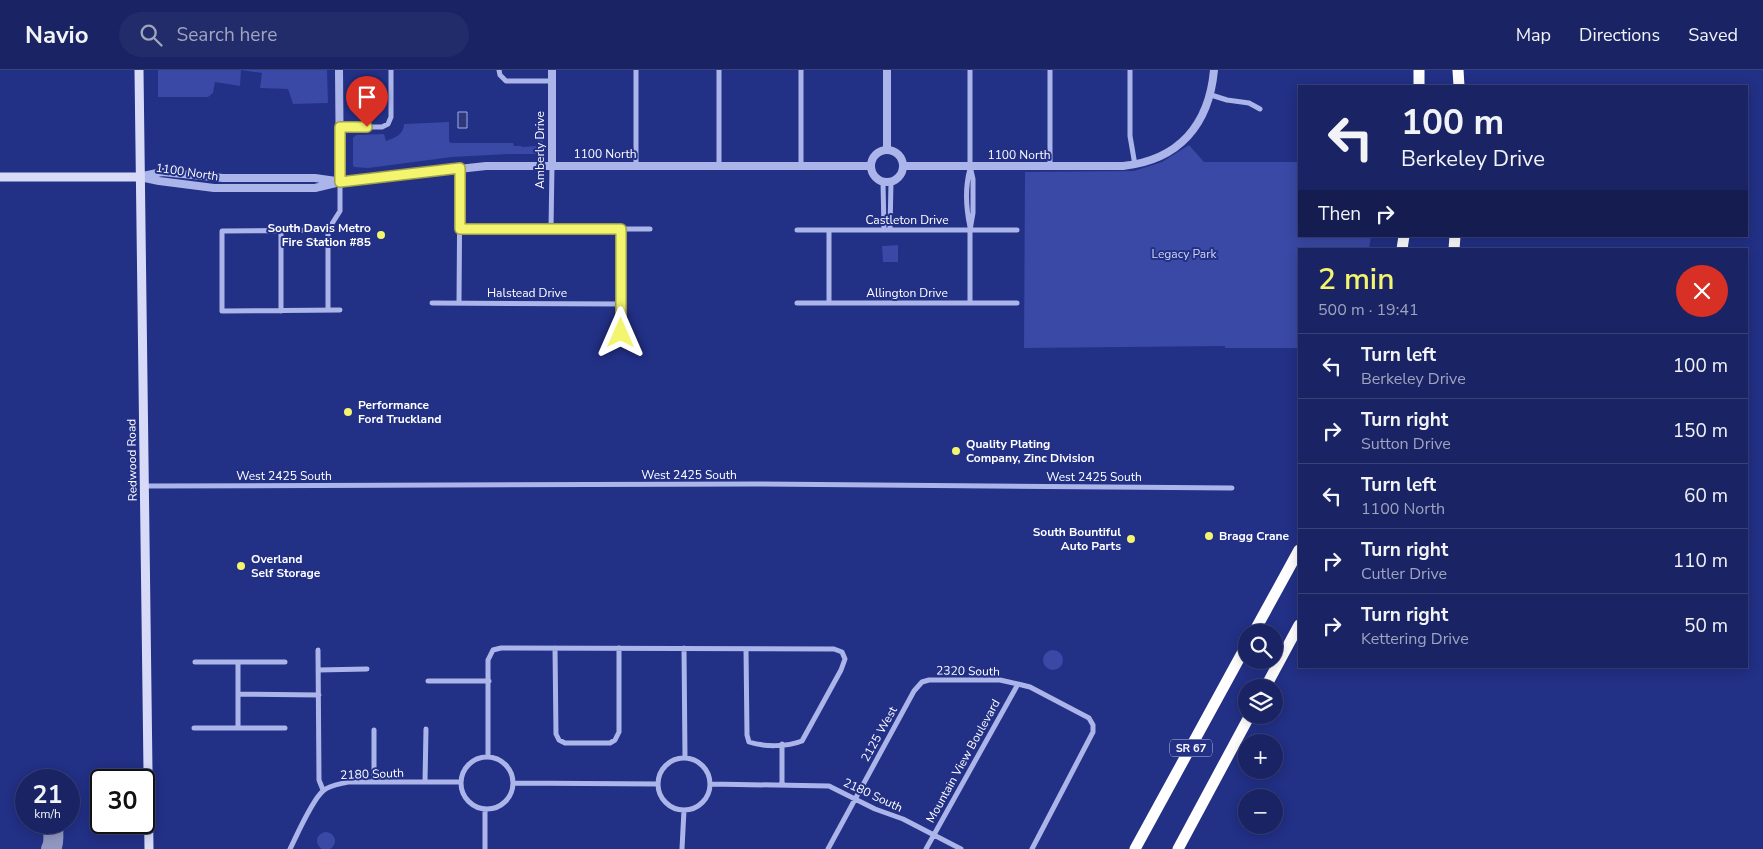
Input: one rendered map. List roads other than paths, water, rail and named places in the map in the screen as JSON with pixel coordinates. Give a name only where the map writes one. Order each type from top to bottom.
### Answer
[{"type":"highway","points":[[1419,70],[1419,85]]},
{"type":"highway","points":[[1458,70],[1460,85]]},
{"type":"highway","points":[[1258,624],[1298,552]]},
{"type":"highway","points":[[1270,679],[1298,627]]},
{"type":"highway","name":"SR 67","points":[[1136,849],[1238,661]]},
{"type":"highway","name":"SR 67","points":[[1178,849],[1245,724]]},
{"type":"main road","name":"Redwood Road","points":[[139,70],[146,486],[149,849]]},
{"type":"main road","points":[[0,177],[140,177]]},
{"type":"street","points":[[328,310],[328,230],[340,211],[339,70]]},
{"type":"street","points":[[340,127],[382,127],[388,124],[391,117],[391,70]]},
{"type":"street","points":[[499,70],[506,81],[552,81]]},
{"type":"street","name":"Amberly Drive","points":[[551,229],[552,70]]},
{"type":"street","points":[[636,70],[636,166]]},
{"type":"street","points":[[719,70],[719,166]]},
{"type":"street","points":[[802,70],[802,166]]},
{"type":"street","points":[[887,70],[887,150]]},
{"type":"street","points":[[970,70],[970,166],[974,179],[974,213],[970,230],[970,303]]},
{"type":"street","points":[[1050,70],[1050,166]]},
{"type":"street","points":[[1130,70],[1130,136],[1135,164]]},
{"type":"street","name":"1100 North","points":[[903,166],[1135,164],[1158,157],[1181,143],[1196,126],[1205,111],[1214,70]]},
{"type":"street","points":[[1210,95],[1227,100],[1249,102],[1260,110]]},
{"type":"street","points":[[887,150],[898,155],[903,166],[900,176],[887,182],[875,177],[871,166],[876,154],[887,150]]},
{"type":"street","name":"1100 North","points":[[140,177],[158,181],[224,188],[316,188],[340,182],[486,166],[871,166]]},
{"type":"street","points":[[459,303],[460,168]]},
{"type":"street","points":[[887,182],[887,230]]},
{"type":"street","points":[[460,229],[650,229]]},
{"type":"street","points":[[621,229],[621,333]]},
{"type":"street","points":[[281,230],[282,311]]},
{"type":"street","points":[[328,230],[222,231],[222,311],[340,310]]},
{"type":"street","name":"Castleton Drive","points":[[797,230],[1017,230]]},
{"type":"street","points":[[829,230],[829,303]]},
{"type":"street","name":"Halstead Drive","points":[[432,303],[621,304]]},
{"type":"street","name":"Allington Drive","points":[[796,303],[1017,303]]},
{"type":"street","name":"West 2425 South","points":[[146,486],[754,484],[1232,488]]},
{"type":"street","points":[[488,757],[489,657],[493,650],[501,648],[834,649],[842,652],[845,659],[842,670],[802,741],[794,744],[758,745],[750,742],[746,735],[746,649]]},
{"type":"street","points":[[555,648],[555,727],[559,740],[565,743],[610,743],[615,740],[619,732],[619,648]]},
{"type":"street","points":[[684,648],[685,757]]},
{"type":"street","points":[[290,849],[323,790],[319,780],[318,650]]},
{"type":"street","points":[[195,662],[285,662]]},
{"type":"street","points":[[238,662],[238,728]]},
{"type":"street","points":[[318,670],[367,669]]},
{"type":"street","name":"2320 South","points":[[922,682],[929,680],[1000,680],[1030,687],[1090,718],[1093,732],[1032,849]]},
{"type":"street","points":[[428,681],[489,681]]},
{"type":"street","name":"2125 West","points":[[828,849],[914,691],[922,682]]},
{"type":"street","name":"Mountain View Boulevard","points":[[926,849],[1018,684]]},
{"type":"street","points":[[238,694],[319,695]]},
{"type":"street","points":[[194,728],[285,728]]},
{"type":"street","points":[[425,782],[426,729]]},
{"type":"street","points":[[374,730],[374,782]]},
{"type":"street","points":[[782,744],[782,785]]},
{"type":"street","points":[[488,757],[506,765],[511,773],[513,782],[512,791],[502,805],[485,809],[476,807],[468,800],[462,792],[461,782],[464,772],[470,764],[478,759],[488,757]]},
{"type":"street","points":[[685,757],[703,765],[709,774],[711,784],[709,794],[703,802],[695,808],[684,810],[674,808],[666,802],[660,794],[658,784],[660,774],[666,765],[674,759],[685,757]]},
{"type":"street","name":"2180 South","points":[[323,790],[348,782],[461,782]]},
{"type":"street","points":[[513,782],[658,784]]},
{"type":"street","name":"2180 South","points":[[711,784],[829,786],[875,809],[903,819],[961,849]]},
{"type":"street","points":[[485,809],[485,849]]},
{"type":"street","points":[[682,849],[684,810]]},
{"type":"place","name":"South Davis Metro Fire Station #85","points":[[381,235]]},
{"type":"place","name":"Performance Ford Truckland","points":[[348,412]]},
{"type":"place","name":"Quality Plating Company, Zinc Division","points":[[956,451]]},
{"type":"place","name":"Bragg Crane","points":[[1209,536]]},
{"type":"place","name":"South Bountiful Auto Parts","points":[[1131,539]]},
{"type":"place","name":"Overland Self Storage","points":[[241,566]]},
{"type":"park label","name":"Legacy Park","points":[[1184,254]]}]
